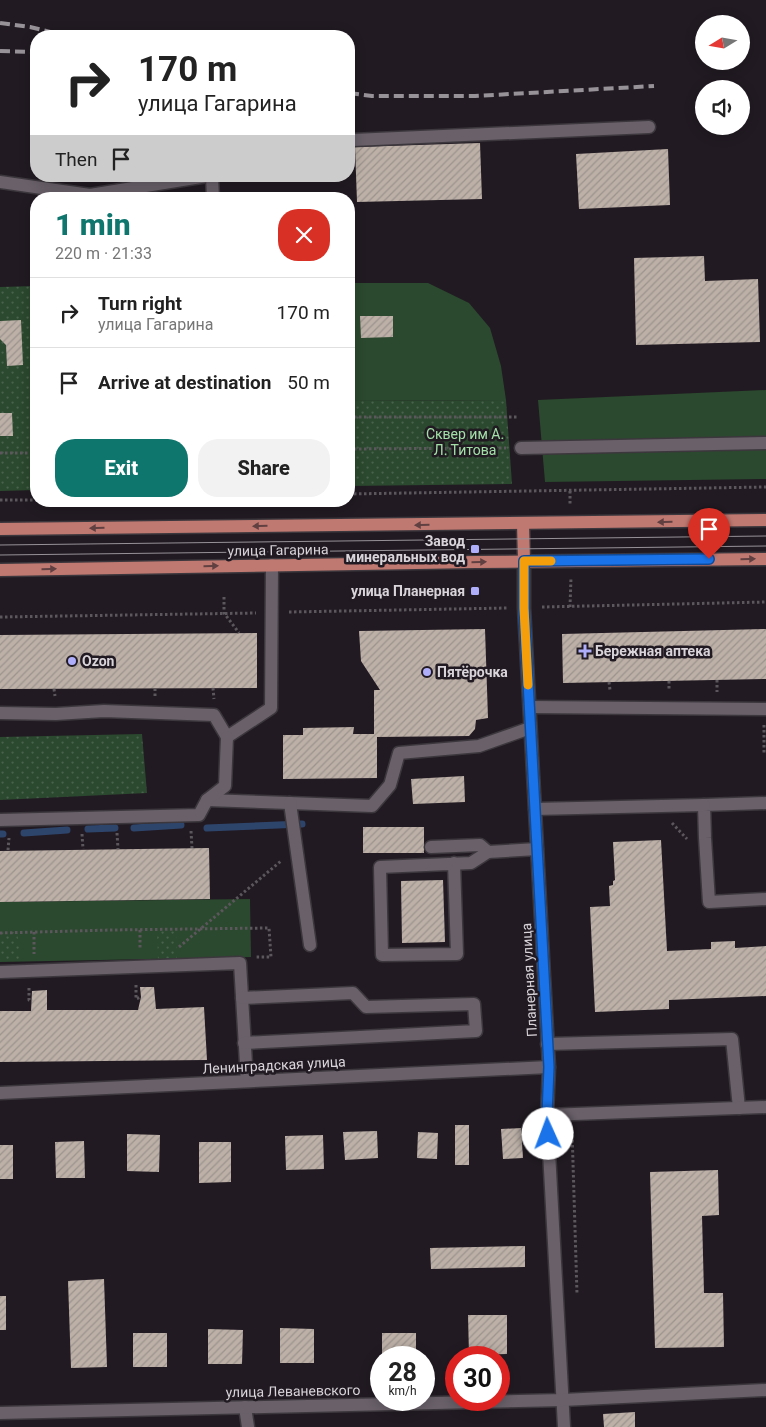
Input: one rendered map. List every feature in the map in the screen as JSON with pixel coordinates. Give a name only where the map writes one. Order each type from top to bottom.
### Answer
[{"type":"main road","name":"улица Гагарина","points":[[0,529],[766,520]]},
{"type":"main road","points":[[523,524],[524,561]]},
{"type":"main road","name":"улица Гагарина","points":[[0,570],[766,559]]},
{"type":"street","points":[[355,141],[649,127]]},
{"type":"street","points":[[0,182],[69,192]]},
{"type":"street","points":[[108,192],[170,182]]},
{"type":"street","points":[[521,448],[766,443]]},
{"type":"street","name":"Планерная улица","points":[[524,561],[524,608],[549,1067],[547,1115],[564,1427]]},
{"type":"street","points":[[227,737],[271,708],[272,565]]},
{"type":"street","points":[[530,707],[765,709]]},
{"type":"street","points":[[0,713],[56,714],[104,711],[214,715],[227,737],[225,786],[207,800],[199,815],[0,820]]},
{"type":"street","points":[[207,800],[372,806],[390,785],[399,753],[479,746],[530,728]]},
{"type":"street","points":[[290,803],[310,945]]},
{"type":"street","points":[[535,809],[766,803]]},
{"type":"street","points":[[704,806],[704,838],[709,902],[766,899]]},
{"type":"street","points":[[431,847],[480,845],[488,852]]},
{"type":"street","points":[[454,863],[457,954],[382,955],[380,867],[454,863],[471,863],[488,852],[537,849]]},
{"type":"street","points":[[0,972],[240,963],[247,1081]]},
{"type":"street","points":[[242,998],[353,993],[366,1007],[474,1004],[476,1031],[244,1043]]},
{"type":"street","points":[[547,1044],[732,1039],[739,1108]]},
{"type":"street","name":"Ленинградская улица","points":[[0,1093],[549,1067]]},
{"type":"street","points":[[547,1115],[766,1107]]},
{"type":"street","name":"улица Леваневского","points":[[0,1413],[563,1400],[766,1390]]},
{"type":"street","points":[[245,1407],[248,1427]]},
{"type":"path","points":[[355,417],[518,417]]},
{"type":"path","points":[[355,449],[521,448]]},
{"type":"path","points":[[0,453],[30,453]]},
{"type":"path","points":[[355,494],[766,487]]},
{"type":"path","points":[[0,500],[30,500]]},
{"type":"path","points":[[224,596],[224,613],[239,633]]},
{"type":"path","points":[[0,617],[766,602]]},
{"type":"path","points":[[765,709],[764,753],[766,753]]},
{"type":"path","points":[[159,966],[297,847]]},
{"type":"path","points":[[0,933],[269,928],[271,957],[251,957],[240,963]]},
{"type":"path","points":[[136,979],[136,999],[141,998]]},
{"type":"path","points":[[571,1114],[577,1301]]},
{"type":"green space","points":[[355,283],[428,283],[469,303],[490,328],[501,366],[506,400],[355,401]]},
{"type":"green space","points":[[30,286],[30,490],[0,491],[0,287]]},
{"type":"green space","points":[[766,390],[766,479],[545,482],[538,400]]},
{"type":"green space","name":"Сквер им А. Л. Титова","points":[[506,400],[512,484],[355,486],[355,401]]},
{"type":"green space","points":[[142,734],[147,793],[0,800],[0,737]]},
{"type":"green space","points":[[250,899],[251,957],[0,962],[0,902]]},
{"type":"green space","points":[[157,929],[176,929],[177,958],[158,959]]},
{"type":"green space","points":[[17,932],[21,959],[0,959],[0,933]]},
{"type":"building","points":[[480,143],[482,199],[357,202],[355,147]]},
{"type":"building","points":[[668,149],[670,205],[579,209],[576,154]]},
{"type":"building","points":[[704,256],[705,281],[758,279],[760,342],[636,345],[634,258]]},
{"type":"building","points":[[360,316],[393,316],[393,337],[361,338]]},
{"type":"building","points":[[21,320],[23,365],[7,366],[6,345],[0,339],[0,321]]},
{"type":"building","points":[[0,413],[12,413],[13,436],[0,436]]},
{"type":"building","points":[[485,629],[488,718],[476,720],[475,729],[469,736],[377,737],[377,778],[283,779],[283,735],[303,735],[303,728],[354,727],[353,734],[374,734],[374,690],[380,690],[361,661],[359,631]]},
{"type":"building","points":[[766,629],[766,679],[563,683],[562,634]]},
{"type":"building","points":[[257,633],[257,688],[0,689],[0,635]]},
{"type":"building","points":[[464,776],[465,802],[413,804],[411,779]]},
{"type":"building","points":[[363,827],[424,827],[424,853],[363,853]]},
{"type":"building","points":[[661,840],[667,951],[711,949],[711,942],[735,941],[735,948],[766,946],[766,996],[669,1000],[669,1009],[595,1012],[590,907],[610,906],[609,886],[613,885],[615,880],[613,842]]},
{"type":"building","points":[[209,848],[210,899],[0,902],[0,851]]},
{"type":"building","points":[[443,880],[445,942],[402,943],[401,881]]},
{"type":"building","points":[[140,987],[154,987],[156,1009],[204,1007],[207,1060],[0,1062],[0,1011],[31,1011],[32,991],[47,990],[47,1010],[138,1010],[141,997]]},
{"type":"building","points":[[455,1125],[469,1125],[469,1165],[455,1165]]},
{"type":"building","points":[[521,1128],[523,1158],[503,1159],[501,1129]]},
{"type":"building","points":[[377,1131],[378,1158],[345,1160],[343,1132]]},
{"type":"building","points":[[418,1132],[438,1133],[437,1159],[417,1158]]},
{"type":"building","points":[[127,1134],[160,1135],[159,1172],[127,1171]]},
{"type":"building","points":[[323,1135],[324,1169],[286,1170],[285,1136]]},
{"type":"building","points":[[84,1141],[85,1178],[56,1178],[55,1142]]},
{"type":"building","points":[[199,1142],[231,1142],[231,1182],[199,1183]]},
{"type":"building","points":[[0,1145],[13,1145],[13,1179],[0,1179]]},
{"type":"building","points":[[718,1170],[719,1215],[702,1216],[704,1293],[723,1293],[724,1347],[655,1348],[650,1172]]},
{"type":"building","points":[[525,1246],[525,1267],[431,1269],[430,1248]]},
{"type":"building","points":[[104,1279],[107,1367],[71,1368],[68,1281]]},
{"type":"building","points":[[0,1296],[6,1296],[6,1330],[0,1330]]},
{"type":"building","points":[[468,1315],[507,1315],[507,1346],[469,1346]]},
{"type":"building","points":[[280,1328],[314,1329],[314,1363],[280,1363]]},
{"type":"building","points":[[208,1329],[243,1330],[242,1364],[208,1364]]},
{"type":"building","points":[[133,1333],[167,1333],[167,1367],[133,1367]]},
{"type":"building","points":[[382,1333],[416,1333],[416,1346],[382,1346]]},
{"type":"building","points":[[635,1412],[635,1427],[604,1427],[603,1414]]},
{"type":"waterway","points":[[207,828],[302,824]]},
{"type":"waterway","points":[[134,828],[181,825]]},
{"type":"waterway","points":[[88,829],[115,828]]},
{"type":"waterway","points":[[24,833],[67,830]]},
{"type":"tram line","points":[[0,545],[766,536]]},
{"type":"tram line","points":[[0,555],[766,546]]},
{"type":"railway","points":[[0,23],[42,30]]},
{"type":"railway","points":[[0,51],[30,52]]},
{"type":"railway","points":[[355,94],[372,96],[475,96],[654,86]]},
{"type":"slow traffic","points":[[528,685],[524,608],[524,561],[551,561]]},
{"type":"place","name":"Завод минеральных вод","points":[[475,549]]},
{"type":"place","name":"улица Планерная","points":[[475,591]]},
{"type":"place","name":"Бережная аптека","points":[[585,651]]},
{"type":"place","name":"Ozon","points":[[72,661]]},
{"type":"place","name":"Пятёрочка","points":[[427,672]]},
{"type":"route","points":[[548,1134],[549,1067],[524,608],[524,561],[709,559]]}]
